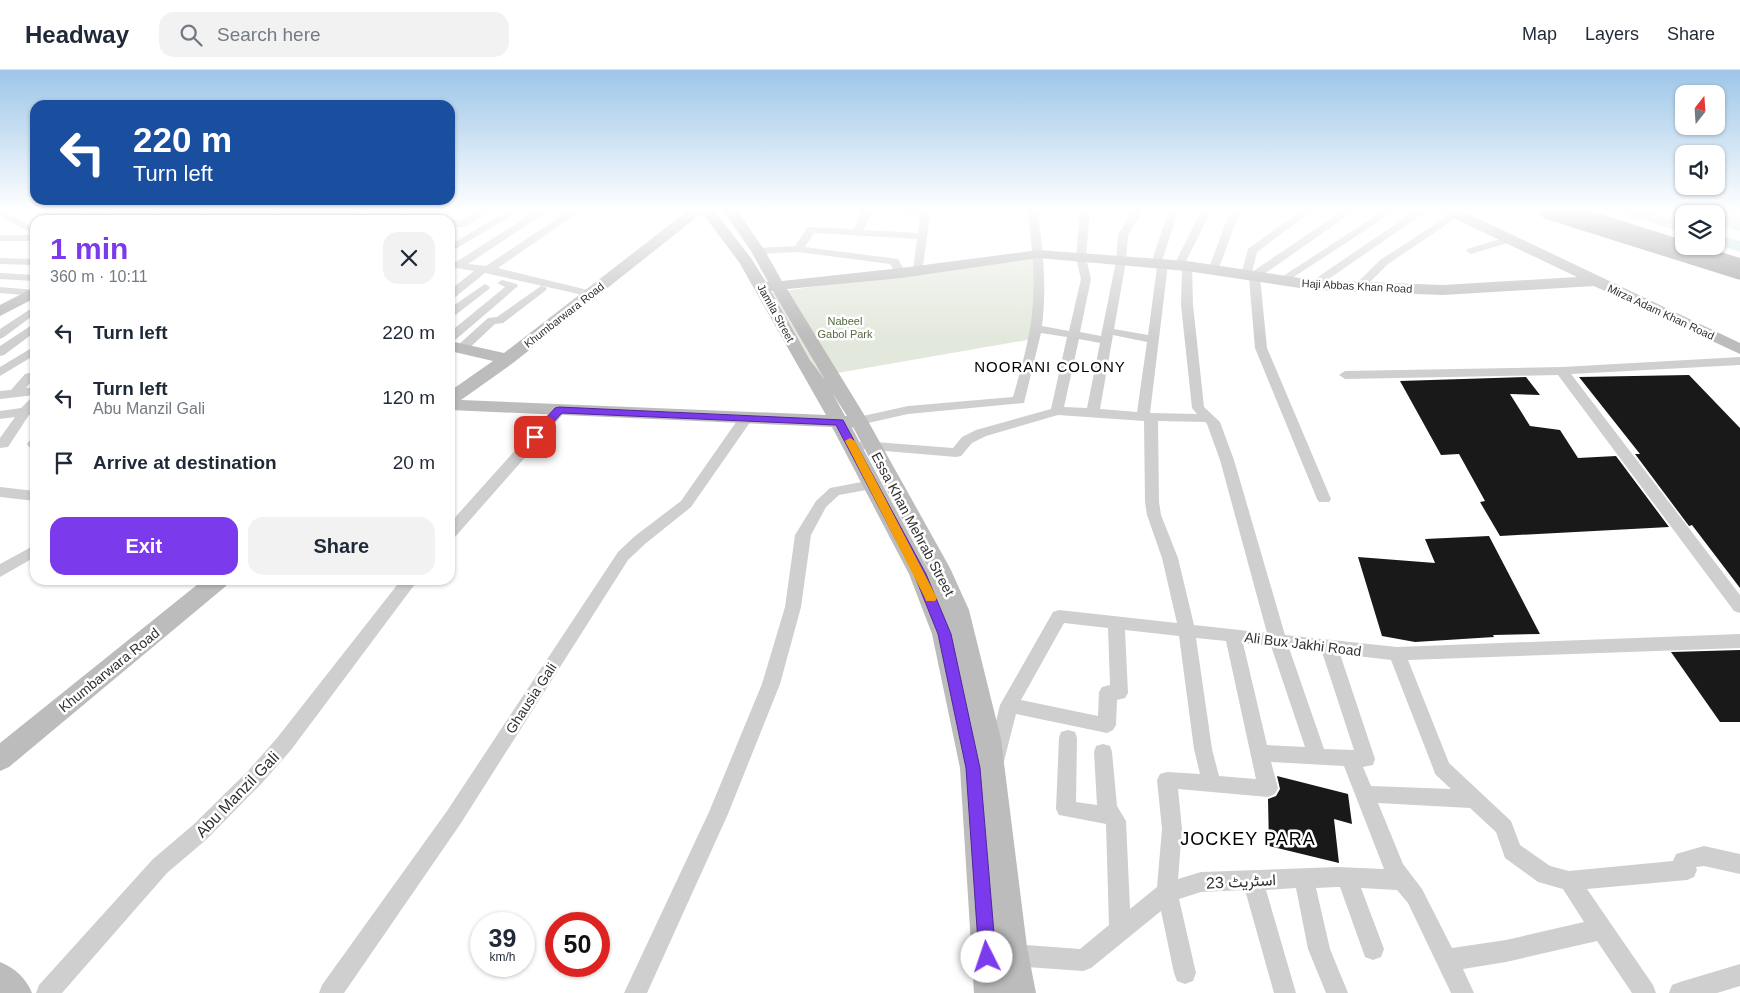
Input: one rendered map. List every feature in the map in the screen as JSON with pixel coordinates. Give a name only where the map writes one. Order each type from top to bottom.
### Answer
[{"type":"highway","points":[[1684,252],[1740,270]]},
{"type":"main road","name":"Khumbarwara Road","points":[[455,395],[507,359],[645,252]]},
{"type":"main road","name":"Jamila Street","points":[[741,252],[770,287]]},
{"type":"main road","name":"Essa Khan Mehrab Street","points":[[758,252],[770,287],[855,433],[939,568],[957,610],[988,739],[983,774],[990,993]]},
{"type":"main road","name":"Mirza Adam Khan Road","points":[[1533,252],[1740,350]]},
{"type":"main road","name":"Mirza Adam Khan Road","points":[[1545,252],[1740,340]]},
{"type":"main road","name":"Haji Abbas Khan Road","points":[[770,287],[901,273],[1039,254],[1183,266],[1313,285],[1443,290],[1594,280]]},
{"type":"main road","points":[[0,311],[30,298]]},
{"type":"main road","points":[[455,344],[507,359]]},
{"type":"main road","points":[[455,405],[746,418],[855,433]]},
{"type":"main road","name":"Essa Khan Mehrab Street","points":[[855,433],[872,485],[920,574],[944,634],[983,774],[1020,993]]},
{"type":"main road","name":"Khumbarwara Road","points":[[0,759],[212,585]]},
{"type":"main road","points":[[0,978],[16,993]]},
{"type":"street","points":[[4,261],[22,252]]},
{"type":"street","points":[[455,263],[474,252]]},
{"type":"street","points":[[455,292],[513,252]]},
{"type":"street","points":[[823,252],[894,261],[901,273]]},
{"type":"street","points":[[918,270],[920,252]]},
{"type":"street","points":[[1057,411],[1086,279],[1081,252]]},
{"type":"street","points":[[1093,412],[1121,252]]},
{"type":"street","points":[[1163,252],[1152,338],[1147,417],[1152,502],[1154,515],[1170,558],[1187,630],[1203,749],[1211,782]]},
{"type":"street","points":[[1189,252],[1183,266],[1198,408],[1213,422],[1227,460],[1278,641],[1303,719],[1318,757]]},
{"type":"street","points":[[1213,270],[1220,252]]},
{"type":"street","points":[[1252,252],[1250,276],[1261,348],[1324,499]]},
{"type":"street","points":[[1250,276],[1286,252]]},
{"type":"street","points":[[1282,280],[1326,252]]},
{"type":"street","points":[[1313,285],[1362,252]]},
{"type":"street","points":[[1358,287],[1384,262],[1398,252]]},
{"type":"street","points":[[855,433],[908,410],[1019,400],[1036,329],[1039,300],[1039,254]]},
{"type":"street","points":[[4,261],[30,262]]},
{"type":"street","points":[[455,264],[592,294]]},
{"type":"street","points":[[0,276],[30,293]]},
{"type":"street","points":[[455,343],[513,286],[502,283]]},
{"type":"street","points":[[455,310],[485,287]]},
{"type":"street","points":[[455,343],[492,320],[499,321],[542,289]]},
{"type":"street","points":[[0,290],[30,295]]},
{"type":"street","points":[[0,335],[30,302]]},
{"type":"street","points":[[1036,329],[1074,335],[1152,338]]},
{"type":"street","points":[[0,353],[30,330]]},
{"type":"street","points":[[0,353],[30,354]]},
{"type":"street","points":[[0,372],[30,355]]},
{"type":"street","points":[[1344,375],[1562,371],[1740,361]]},
{"type":"street","points":[[1562,371],[1740,607]]},
{"type":"street","points":[[15,394],[29,377]]},
{"type":"street","points":[[0,395],[30,392]]},
{"type":"street","points":[[455,527],[559,410]]},
{"type":"street","points":[[855,433],[956,453],[967,440],[981,433],[1057,411],[1147,417],[1208,418]]},
{"type":"street","points":[[0,415],[30,412]]},
{"type":"street","points":[[0,444],[3,444],[30,412]]},
{"type":"street","name":"Ghausia Gali","points":[[330,993],[454,817],[623,556],[640,540],[686,504],[709,474],[746,418]]},
{"type":"street","points":[[636,993],[718,814],[771,684],[794,607],[804,535],[820,504],[835,491],[872,485]]},
{"type":"street","points":[[0,492],[30,495]]},
{"type":"street","points":[[0,570],[30,553]]},
{"type":"street","name":"Abu Manzil Gali","points":[[47,993],[160,866],[200,832],[267,764],[406,585]]},
{"type":"street","name":"Ali Bux Jakhi Road","points":[[983,774],[1008,706],[1059,616],[1397,654],[1740,641]]},
{"type":"street","points":[[1008,706],[1107,725],[1108,692],[1119,693],[1116,622]]},
{"type":"street","points":[[1185,973],[1167,892],[1172,828],[1167,780],[1268,788],[1233,636]]},
{"type":"street","points":[[1260,753],[1366,759],[1330,647]]},
{"type":"street","points":[[1397,654],[1442,768],[1504,827],[1512,851],[1545,875],[1569,881],[1687,870],[1683,861],[1704,856],[1738,865]]},
{"type":"street","points":[[1068,738],[1066,809],[1112,816]]},
{"type":"street","points":[[1103,752],[1107,809],[1116,821],[1120,931]]},
{"type":"street","points":[[1350,758],[1395,870],[1415,896],[1462,993]]},
{"type":"street","points":[[1364,794],[1474,799]]},
{"type":"street","points":[[1347,877],[1373,949]]},
{"type":"street","name":"اسٹریٹ 23","points":[[1014,955],[1083,960],[1167,892],[1201,882],[1347,877],[1402,880]]},
{"type":"street","points":[[1304,878],[1319,949],[1337,993]]},
{"type":"street","points":[[1253,880],[1285,993]]},
{"type":"street","points":[[1569,881],[1645,993]]},
{"type":"street","points":[[1446,960],[1506,952],[1551,939],[1601,929]]},
{"type":"street","points":[[1680,993],[1740,975]]},
{"type":"green space","name":"Nabeel Gabol Park","points":[[1039,254],[1033,339],[820,376],[770,293]]},
{"type":"building","points":[[1689,375],[1740,428],[1740,588],[1692,525],[1689,526],[1635,454],[1640,454],[1579,377]]},
{"type":"building","points":[[1526,377],[1540,395],[1510,394],[1530,426],[1560,430],[1578,458],[1616,456],[1669,527],[1500,536],[1480,502],[1485,501],[1459,454],[1441,455],[1400,381]]},
{"type":"building","points":[[1489,536],[1540,634],[1493,635],[1494,637],[1415,642],[1382,636],[1358,557],[1435,563],[1425,539]]},
{"type":"building","points":[[1740,650],[1740,722],[1720,722],[1671,652]]},
{"type":"building","points":[[1277,776],[1348,794],[1352,824],[1334,819],[1339,863],[1269,846],[1268,799],[1276,796],[1280,789]]},
{"type":"slow traffic","points":[[850,441],[931,598]]},
{"type":"district","name":"NOORANI COLONY","points":[[1050,367]]},
{"type":"district","name":"JOCKEY PARA","points":[[1248,839]]},
{"type":"route","points":[[535,437],[559,410],[840,422],[909,557],[920,574],[944,634],[973,768],[987,957]]}]
